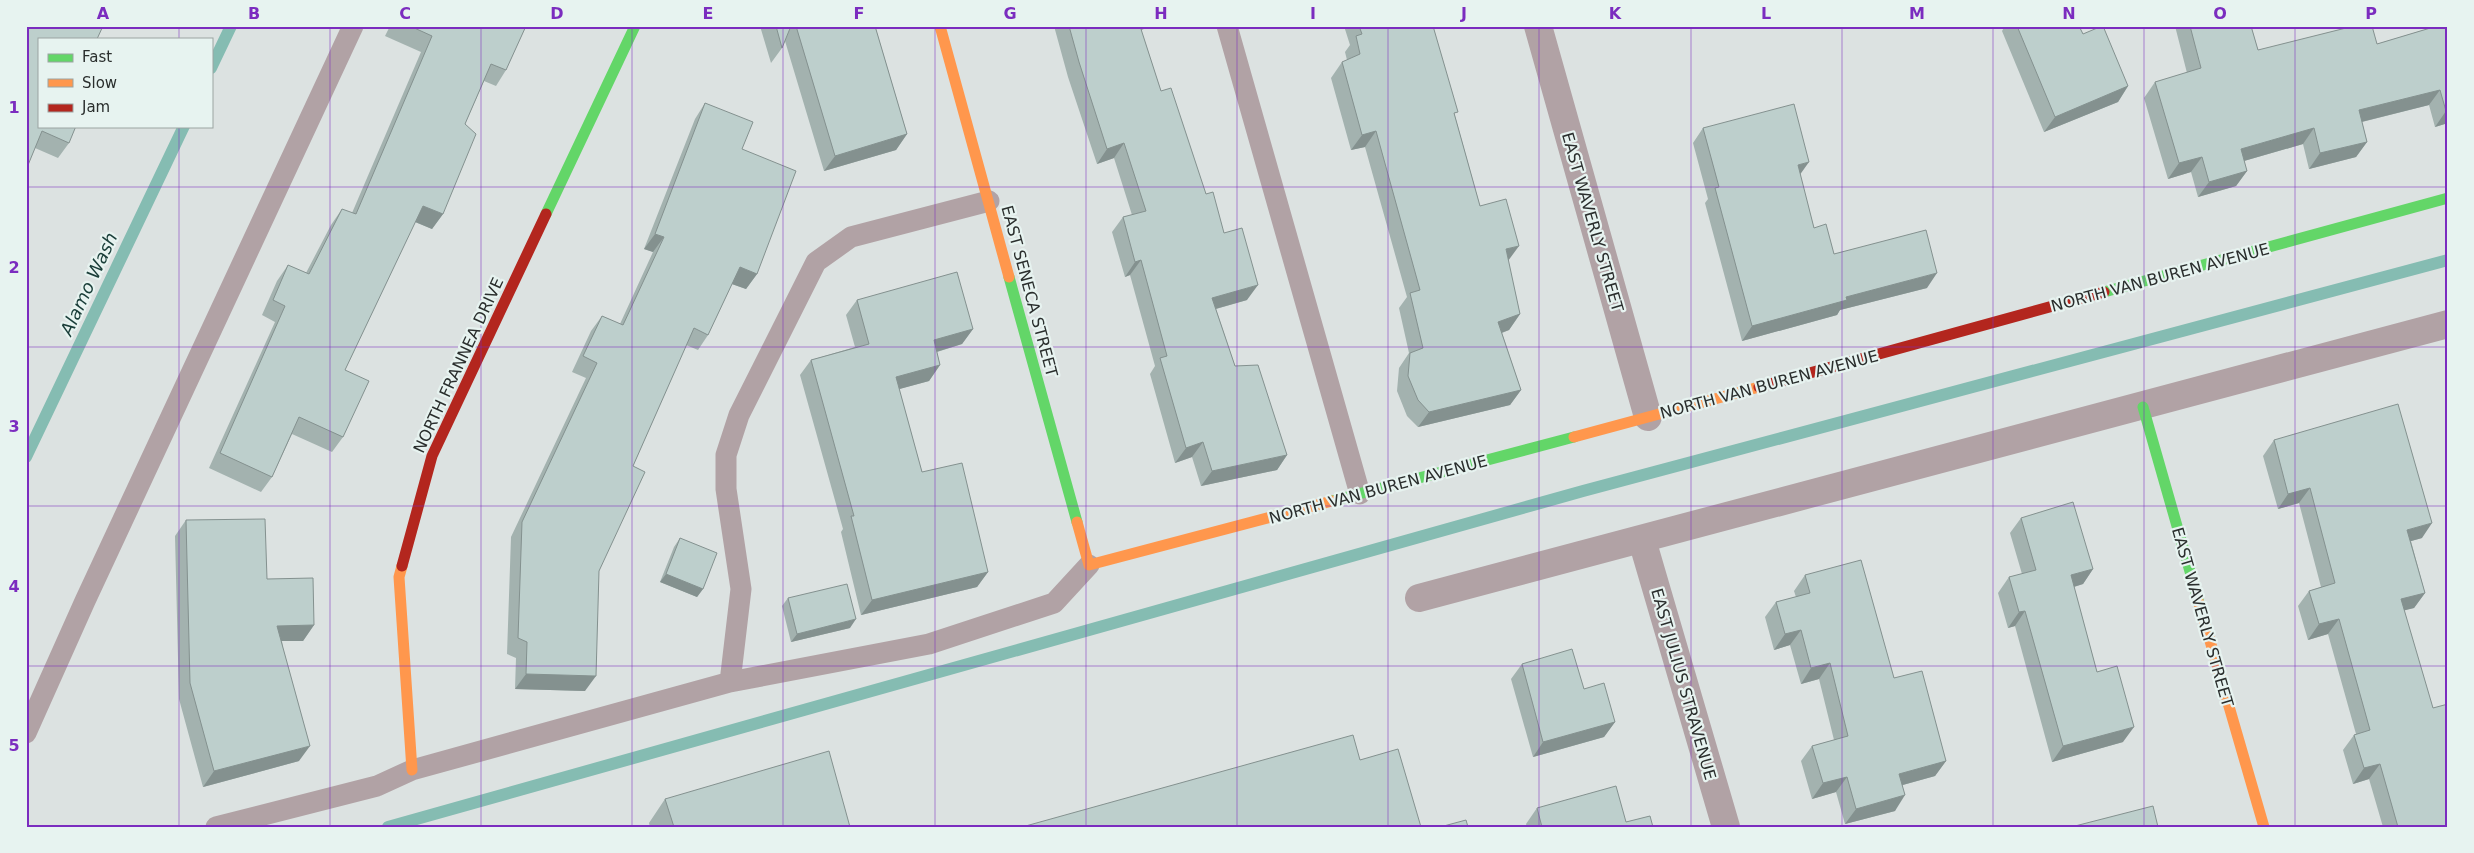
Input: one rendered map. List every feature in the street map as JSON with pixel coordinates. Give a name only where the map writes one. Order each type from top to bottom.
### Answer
[{"type":"street","name":"NORTH FRANNEA DRIVE","points":[[412,770],[399,577],[432,456],[635,26]]},
{"type":"street","name":"EAST SENECA STREET","points":[[940,26],[1089,565]]},
{"type":"street","name":"EAST WAVERLY STREET","points":[[1538,26],[1648,417]]},
{"type":"street","name":"NORTH VAN BUREN AVENUE","points":[[1089,565],[1648,417],[2448,198]]},
{"type":"street","points":[[1419,598],[2143,407],[2448,324]]},
{"type":"street","name":"EAST WAVERLY STREET","points":[[2143,407],[2264,827]]},
{"type":"street","name":"EAST JULIUS STRAVENUE","points":[[1642,540],[1726,827]]},
{"type":"lane","points":[[26,733],[89,592],[353,26]]},
{"type":"lane","points":[[1227,26],[1360,494]]},
{"type":"lane","points":[[730,682],[741,588],[726,489],[726,455],[739,415],[816,262],[851,238],[989,201]]},
{"type":"lane","points":[[216,827],[377,786],[412,770],[730,682],[929,644],[1054,603],[1089,565]]},
{"type":"building","points":[[26,26],[103,26],[97,38],[38,38],[38,128],[75,128],[69,143],[42,131],[26,170]]},
{"type":"building","points":[[410,26],[526,26],[506,70],[491,64],[465,124],[476,134],[443,214],[423,206],[345,370],[369,381],[343,437],[299,417],[272,477],[220,453],[285,306],[273,300],[288,265],[309,274],[342,209],[356,214],[432,36]]},
{"type":"building","points":[[776,26],[791,26],[782,48]]},
{"type":"building","points":[[796,26],[875,26],[907,134],[835,156]]},
{"type":"building","points":[[1069,26],[1140,26],[1161,91],[1171,88],[1206,194],[1213,192],[1224,233],[1242,228],[1258,285],[1212,298],[1235,366],[1258,365],[1287,455],[1212,471],[1203,442],[1186,448],[1160,358],[1167,356],[1141,260],[1135,262],[1123,217],[1146,211],[1124,143],[1107,149]]},
{"type":"building","points":[[1359,26],[1433,26],[1458,112],[1454,113],[1480,206],[1506,199],[1519,246],[1506,249],[1520,314],[1498,322],[1521,390],[1429,412],[1418,400],[1408,376],[1410,353],[1423,348],[1410,293],[1420,290],[1376,131],[1362,135],[1342,62],[1360,54],[1356,36],[1362,34]]},
{"type":"building","points":[[2017,26],[2079,26],[2083,34],[2103,26],[2128,86],[2055,117]]},
{"type":"building","points":[[2190,26],[2251,26],[2258,50],[2354,26],[2372,26],[2377,44],[2437,26],[2448,26],[2448,111],[2446,111],[2440,90],[2359,110],[2367,142],[2320,153],[2314,128],[2241,149],[2247,171],[2209,182],[2202,157],[2179,163],[2155,82],[2201,68]]},
{"type":"building","points":[[705,103],[753,122],[742,149],[796,171],[757,274],[740,267],[708,335],[694,328],[633,466],[645,472],[599,571],[596,676],[526,674],[527,642],[518,638],[522,522],[597,363],[583,356],[602,316],[623,325],[664,237],[655,234]]},
{"type":"building","points":[[1794,104],[1809,162],[1798,165],[1814,228],[1826,224],[1834,254],[1926,230],[1937,273],[1846,297],[1847,300],[1752,326],[1715,188],[1719,187],[1703,128]]},
{"type":"building","points":[[957,272],[973,329],[934,340],[940,365],[896,377],[922,472],[962,463],[988,572],[872,600],[851,516],[854,516],[811,360],[869,344],[857,300]]},
{"type":"building","points":[[2398,404],[2432,523],[2407,530],[2425,593],[2401,599],[2433,708],[2448,704],[2448,827],[2398,827],[2380,764],[2364,768],[2354,735],[2370,730],[2339,619],[2319,624],[2309,591],[2335,583],[2310,488],[2288,494],[2274,440]]},
{"type":"building","points":[[2073,502],[2093,569],[2071,575],[2097,672],[2117,666],[2134,727],[2063,746],[2025,611],[2019,612],[2009,577],[2036,570],[2021,518]]},
{"type":"building","points":[[265,519],[267,579],[313,578],[314,625],[277,626],[310,746],[214,771],[190,683],[186,520]]},
{"type":"building","points":[[680,538],[717,553],[703,589],[666,574]]},
{"type":"building","points":[[1861,560],[1894,678],[1922,671],[1946,761],[1899,774],[1905,795],[1856,809],[1847,777],[1823,783],[1812,746],[1848,736],[1830,663],[1811,668],[1801,630],[1785,634],[1776,602],[1810,593],[1805,575]]},
{"type":"building","points":[[847,584],[856,619],[797,634],[788,598]]},
{"type":"building","points":[[1572,649],[1584,689],[1604,683],[1615,722],[1543,742],[1522,664]]},
{"type":"building","points":[[1353,735],[1360,760],[1398,749],[1421,827],[1022,827]]},
{"type":"building","points":[[829,751],[850,827],[674,827],[665,799]]},
{"type":"building","points":[[1616,786],[1626,822],[1650,816],[1653,827],[1542,827],[1537,808]]},
{"type":"building","points":[[2153,806],[2158,827],[2075,826]]},
{"type":"building","points":[[1466,820],[1468,827],[1440,827]]},
{"type":"waterway","name":"Alamo Wash","points":[[212,66],[231,26]]},
{"type":"waterway","name":"Alamo Wash","points":[[26,457],[183,128]]},
{"type":"waterway","points":[[388,827],[1583,491],[2448,260]]},
{"type":"traffic: fast","points":[[546,214],[635,26]]},
{"type":"traffic: fast","points":[[2104,292],[2448,198]]},
{"type":"traffic: fast","points":[[1009,277],[1077,522]]},
{"type":"traffic: fast","points":[[2143,407],[2199,603]]},
{"type":"traffic: fast","points":[[1332,501],[1574,437]]},
{"type":"traffic: slow","points":[[940,26],[1009,277]]},
{"type":"traffic: slow","points":[[1574,437],[1759,387]]},
{"type":"traffic: slow","points":[[1077,522],[1089,565],[1332,501]]},
{"type":"traffic: slow","points":[[402,566],[399,577],[412,770]]},
{"type":"traffic: slow","points":[[2199,603],[2264,827]]},
{"type":"traffic: jam","points":[[402,566],[432,456],[546,214]]},
{"type":"traffic: jam","points":[[1759,387],[2104,292]]}]
